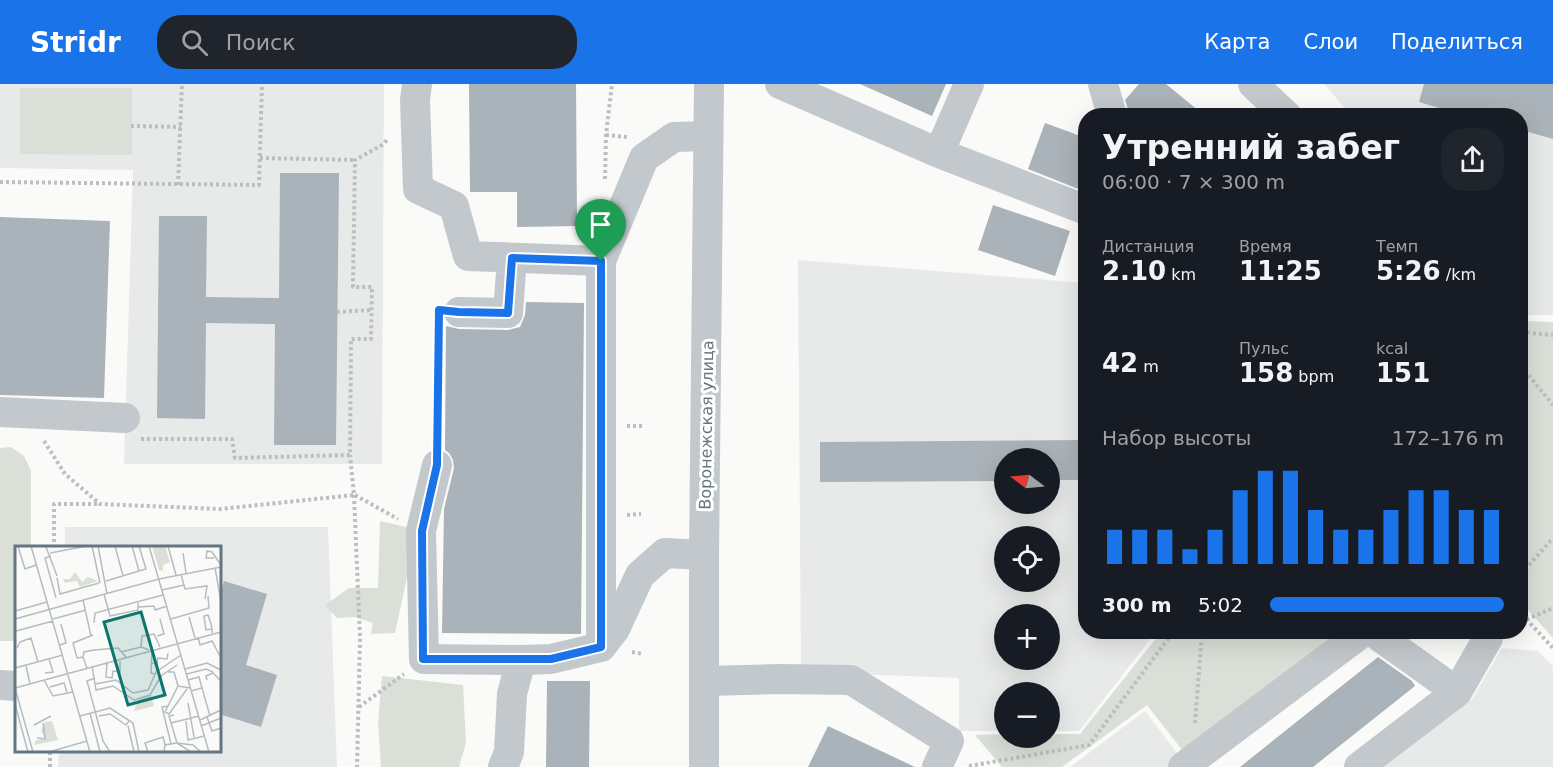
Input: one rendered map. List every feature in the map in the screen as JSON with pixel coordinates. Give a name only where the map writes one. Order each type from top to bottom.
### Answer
[{"type":"street","points":[[417,84],[415,100],[418,189],[454,206],[468,256],[601,261]]},
{"type":"street","name":"Воронежская улица","points":[[704,767],[709,84]]},
{"type":"street","points":[[780,84],[939,153],[1078,207]]},
{"type":"street","points":[[939,153],[969,84]]},
{"type":"street","points":[[1102,84],[1110,108]]},
{"type":"street","points":[[1253,84],[1278,108]]},
{"type":"street","points":[[601,647],[601,261],[644,158],[674,136],[708,136]]},
{"type":"street","points":[[459,312],[508,313],[512,258]]},
{"type":"street","points":[[0,412],[125,418]]},
{"type":"street","points":[[437,465],[422,531],[423,659],[551,659],[601,647],[615,629],[640,575],[665,553],[704,555]]},
{"type":"street","points":[[1188,763],[1355,639]]},
{"type":"street","points":[[1384,639],[1456,692]]},
{"type":"street","points":[[1359,767],[1456,692],[1487,639]]},
{"type":"street","points":[[507,762],[512,694],[521,660]]},
{"type":"street","points":[[705,681],[851,680],[949,741],[937,767]]},
{"type":"street","points":[[0,685],[15,686]]},
{"type":"path","points":[[178,185],[182,84]]},
{"type":"path","points":[[0,182],[259,185],[262,84]]},
{"type":"path","points":[[604,181],[610,85]]},
{"type":"path","points":[[131,126],[181,127]]},
{"type":"path","points":[[260,158],[355,160],[384,144]]},
{"type":"path","points":[[355,160],[353,287],[372,287],[371,339],[351,339],[351,456],[360,638],[357,767]]},
{"type":"path","points":[[337,312],[371,310]]},
{"type":"path","points":[[437,465],[439,310],[459,312]]},
{"type":"path","points":[[1528,332],[1553,334]]},
{"type":"path","points":[[1528,375],[1553,405]]},
{"type":"path","points":[[125,418],[133,419],[133,440],[232,439],[235,458],[351,456]]},
{"type":"path","points":[[42,437],[65,474],[100,504]]},
{"type":"path","points":[[54,546],[54,504],[220,509],[354,495],[422,531]]},
{"type":"path","points":[[1528,566],[1553,538]]},
{"type":"path","points":[[1528,620],[1553,608]]},
{"type":"path","points":[[1528,621],[1553,648]]},
{"type":"path","points":[[969,766],[1089,745],[1168,639]]},
{"type":"path","points":[[1188,763],[1201,639]]},
{"type":"path","points":[[359,707],[423,659]]},
{"type":"shaded area","points":[[0,84],[384,84],[382,464],[124,464],[133,170],[0,168]]},
{"type":"shaded area","points":[[1324,84],[1553,84],[1553,315],[1528,315],[1528,108],[1345,108]]},
{"type":"shaded area","points":[[20,88],[132,88],[132,155],[20,154]]},
{"type":"shaded area","points":[[798,260],[1078,282],[1078,639],[1151,639],[1079,731],[1060,731],[1060,682],[994,682],[994,731],[959,731],[959,678],[801,672]]},
{"type":"shaded area","points":[[1528,321],[1553,322],[1553,638],[1528,610]]},
{"type":"shaded area","points":[[11,447],[24,456],[31,471],[31,546],[15,546],[15,640],[13,641],[0,641],[0,448]]},
{"type":"shaded area","points":[[380,521],[406,527],[411,559],[395,633],[371,634],[373,623],[355,617],[337,618],[325,605],[349,588],[378,588]]},
{"type":"shaded area","points":[[65,527],[328,527],[337,767],[58,767],[59,752],[220,752],[220,546],[65,546]]},
{"type":"shaded area","points":[[1155,639],[1343,639],[1186,755],[1147,705],[1062,767],[1002,767],[975,735],[994,734],[994,748],[1060,748],[1060,734],[1080,734]]},
{"type":"shaded area","points":[[1502,648],[1538,651],[1553,666],[1553,767],[1384,767],[1472,699]]},
{"type":"shaded area","points":[[382,676],[463,685],[466,743],[459,767],[381,767],[378,723]]},
{"type":"shaded area","points":[[1145,711],[1182,760],[1172,767],[1070,767]]},
{"type":"building","points":[[469,84],[576,84],[577,226],[517,227],[517,192],[470,192]]},
{"type":"building","points":[[860,84],[946,84],[932,116]]},
{"type":"building","points":[[1139,84],[1166,84],[1195,108],[1128,108],[1125,100]]},
{"type":"building","points":[[1424,84],[1553,84],[1553,139],[1528,132],[1528,108],[1439,108],[1419,102]]},
{"type":"building","points":[[1045,123],[1078,135],[1078,189],[1028,169]]},
{"type":"building","points":[[280,173],[339,173],[336,445],[274,445],[275,324],[206,323],[205,419],[157,418],[159,216],[207,216],[206,297],[279,298]]},
{"type":"building","points":[[993,205],[1070,231],[1055,276],[978,250]]},
{"type":"building","points":[[0,217],[110,221],[104,398],[0,395]]},
{"type":"building","points":[[526,302],[584,303],[581,634],[442,633],[444,509],[454,468],[453,460],[445,450],[446,326],[459,329],[508,330],[520,327],[525,315]]},
{"type":"building","points":[[1078,440],[1078,480],[1060,480],[1060,448],[994,448],[994,481],[820,482],[820,442]]},
{"type":"building","points":[[224,581],[267,594],[246,665],[277,675],[261,727],[220,714],[220,595]]},
{"type":"building","points":[[1378,657],[1412,681],[1415,686],[1313,767],[1240,767]]},
{"type":"building","points":[[547,681],[590,681],[589,767],[546,767]]},
{"type":"building","points":[[828,726],[915,767],[808,767]]},
{"type":"route","points":[[512,258],[601,261],[601,647],[551,659],[423,659],[422,531],[437,465],[439,310],[508,313],[512,258]]}]
